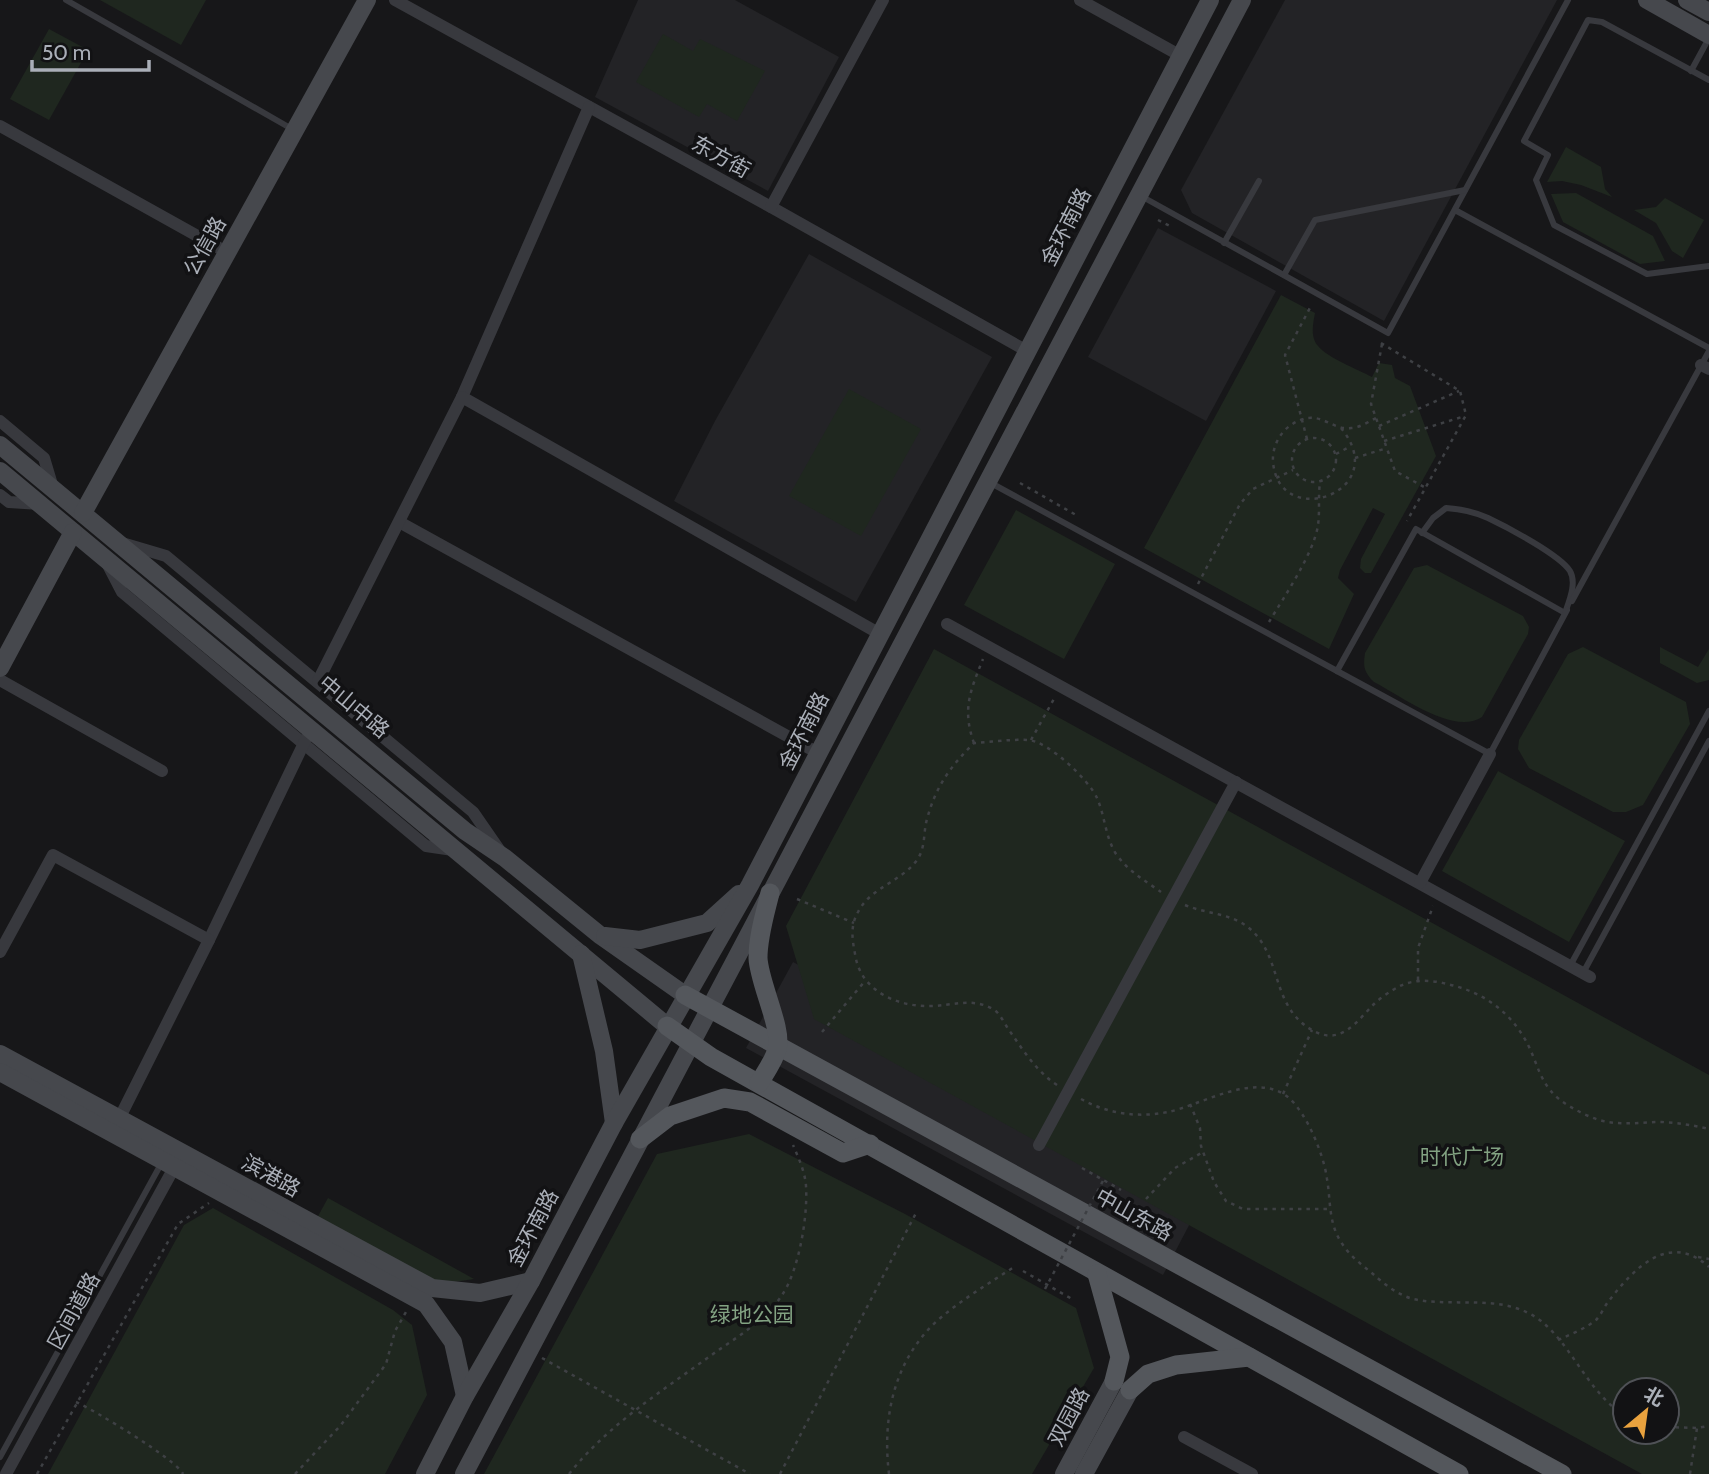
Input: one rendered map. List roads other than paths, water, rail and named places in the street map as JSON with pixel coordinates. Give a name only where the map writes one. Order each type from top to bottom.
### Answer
[{"type":"main road","name":"公信路","points":[[83,513],[367,0]]},
{"type":"main road","name":"金环南路","points":[[425,1474],[464,1396],[531,1281],[667,1026],[750,885],[1210,0]]},
{"type":"main road","points":[[464,1474],[1242,0]]},
{"type":"main road","points":[[1647,0],[1709,36]]},
{"type":"main road","points":[[1687,0],[1709,12]]},
{"type":"main road","name":"中山中路","points":[[0,444],[465,831],[505,858],[601,936],[685,995]]},
{"type":"main road","points":[[0,471],[261,688],[307,736],[404,807],[667,1026],[711,1057],[1459,1474]]},
{"type":"main road","points":[[0,668],[73,532]]},
{"type":"main road","points":[[601,936],[640,940],[707,923],[750,885]]},
{"type":"main road","points":[[759,1083],[778,1048],[775,1024],[758,959],[760,934],[771,893]]},
{"type":"main road","points":[[581,954],[604,1051],[614,1123]]},
{"type":"main road","name":"中山东路","points":[[685,995],[1562,1474]]},
{"type":"main road","name":"滨港路","points":[[0,1054],[432,1288],[480,1293],[531,1281]]},
{"type":"main road","name":"滨港路","points":[[0,1072],[426,1304],[453,1342],[464,1396]]},
{"type":"main road","points":[[640,1139],[670,1116],[724,1098],[750,1102],[843,1153],[870,1144]]},
{"type":"main road","points":[[1097,1274],[1120,1357],[1122,1385],[1176,1365],[1249,1357]]},
{"type":"main road","name":"双园路","points":[[1064,1474],[1122,1385]]},
{"type":"main road","name":"双园路","points":[[1084,1474],[1122,1385]]},
{"type":"street","name":"东方街","points":[[395,0],[1027,351]]},
{"type":"street","points":[[771,207],[883,0]]},
{"type":"street","points":[[1080,0],[1181,56]]},
{"type":"street","points":[[318,681],[401,523],[462,397],[589,107]]},
{"type":"street","points":[[0,126],[228,253]]},
{"type":"street","points":[[462,397],[880,634]]},
{"type":"street","points":[[0,421],[44,458],[53,488]]},
{"type":"street","points":[[0,495],[9,502],[40,505]]},
{"type":"street","points":[[401,523],[818,753]]},
{"type":"street","points":[[118,542],[166,556],[473,812],[505,858]]},
{"type":"street","points":[[105,558],[122,592],[238,687],[307,736],[426,846],[455,850]]},
{"type":"street","points":[[947,624],[1586,975]]},
{"type":"street","points":[[262,660],[290,658]]},
{"type":"street","points":[[0,680],[162,771]]},
{"type":"street","points":[[238,687],[261,688]]},
{"type":"street","points":[[119,1119],[307,736]]},
{"type":"street","points":[[1420,883],[1490,754]]},
{"type":"street","points":[[405,780],[426,774]]},
{"type":"street","points":[[1039,1145],[1236,782]]},
{"type":"street","points":[[384,810],[404,807]]},
{"type":"street","points":[[0,952],[53,855],[209,940]]},
{"type":"street","name":"区间道路","points":[[6,1474],[169,1162]]},
{"type":"street","points":[[1184,1437],[1252,1474]]},
{"type":"lane","points":[[66,0],[295,130]]},
{"type":"lane","points":[[1139,195],[1388,333],[1568,0]]},
{"type":"lane","points":[[1709,80],[1602,22],[1588,20],[1524,141],[1548,155],[1536,180],[1555,226],[1647,274],[1709,266]]},
{"type":"lane","points":[[1691,71],[1709,36]]},
{"type":"lane","points":[[1224,243],[1259,181]]},
{"type":"lane","points":[[1284,275],[1315,220],[1465,190]]},
{"type":"lane","points":[[988,482],[1490,754],[1565,613],[1705,367],[1709,349],[1455,210]]},
{"type":"lane","points":[[1422,533],[1433,518],[1446,508],[1487,517],[1560,559],[1571,573],[1572,591],[1565,613]]},
{"type":"lane","points":[[1337,671],[1416,529],[1565,613]]},
{"type":"lane","points":[[1570,966],[1709,711]]},
{"type":"lane","points":[[1586,975],[1709,741]]},
{"type":"lane","points":[[0,1457],[169,1162]]},
{"type":"park label","name":"时代广场","points":[[1462,1157]]},
{"type":"park label","name":"绿地公园","points":[[752,1315]]}]
